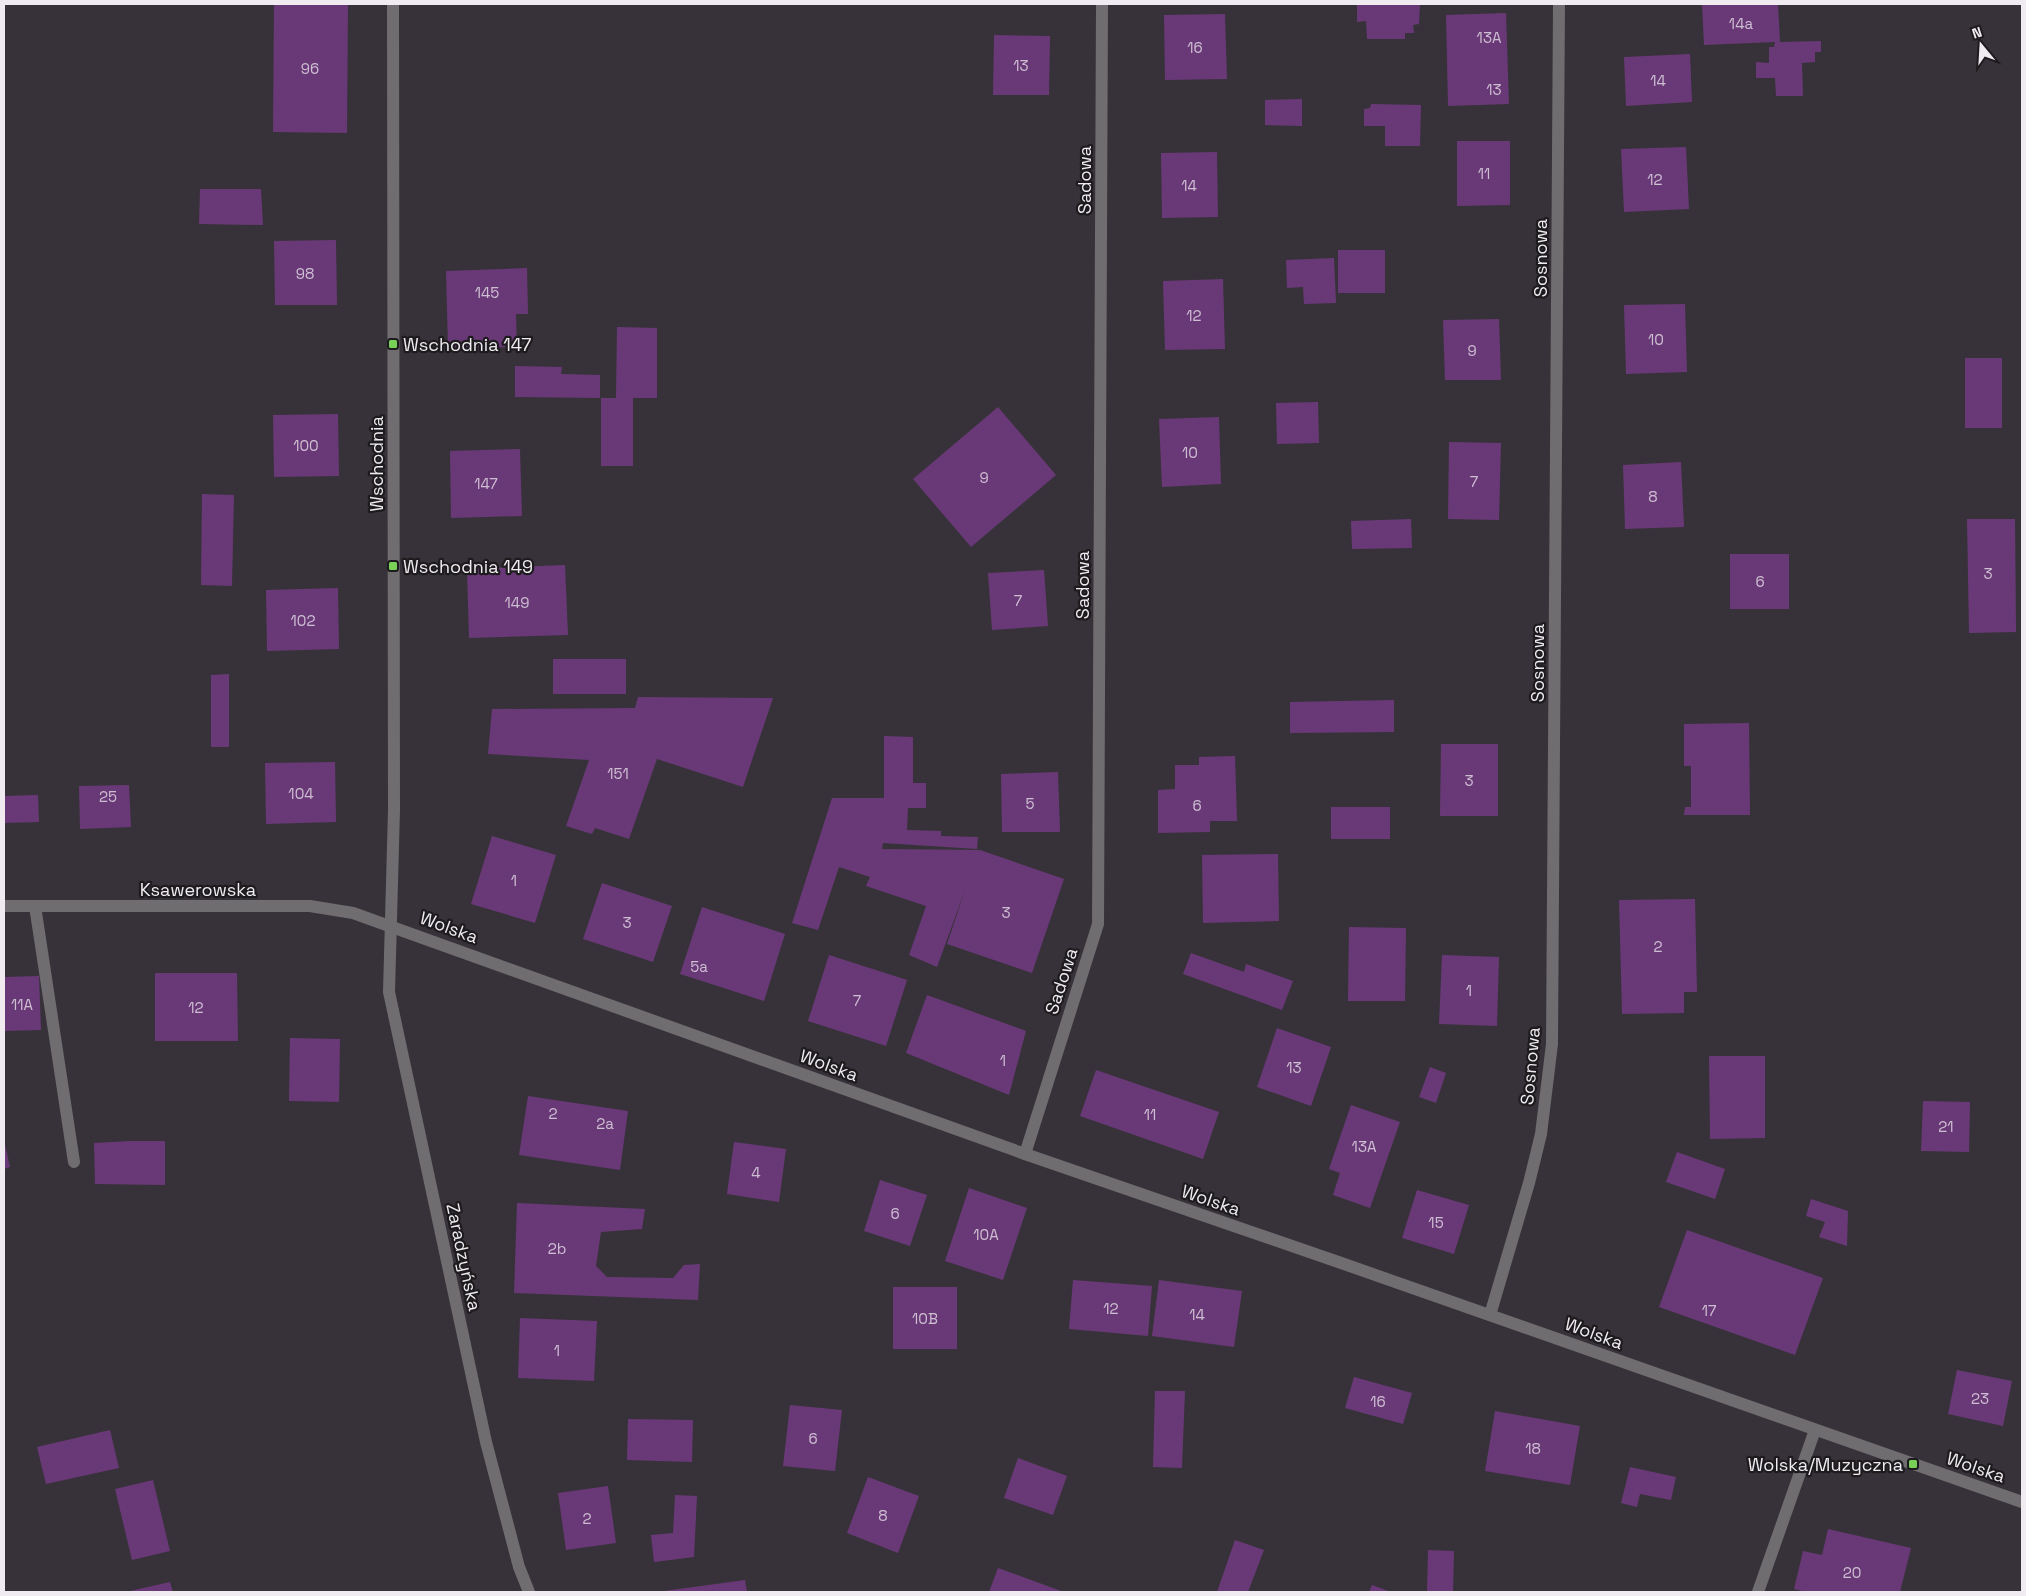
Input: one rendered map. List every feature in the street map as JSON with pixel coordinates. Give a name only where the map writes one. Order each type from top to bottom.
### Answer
[{"type":"street","name":"Wschodnia","points":[[390,925],[394,872],[393,4]]},
{"type":"street","name":"Sadowa","points":[[1025,1154],[1098,924],[1102,4]]},
{"type":"street","name":"Sosnowa","points":[[1490,1315],[1539,1142],[1552,1044],[1559,4]]},
{"type":"street","name":"Ksawerowska","points":[[4,906],[310,906],[333,908],[390,925]]},
{"type":"street","points":[[35,906],[74,1162]]},
{"type":"street","name":"Wolska","points":[[390,925],[1025,1154],[2022,1502]]},
{"type":"street","name":"Zaradzyńska","points":[[390,925],[390,1004],[486,1442],[519,1567],[529,1592]]},
{"type":"street","points":[[1758,1592],[1815,1430]]},
{"type":"building","points":[[274,4],[348,4],[347,133],[273,132]]},
{"type":"building","points":[[1357,4],[1420,4],[1419,24],[1413,25],[1414,33],[1405,33],[1405,39],[1367,39],[1366,21],[1357,22]]},
{"type":"building","points":[[1702,4],[1778,4],[1780,42],[1821,41],[1821,52],[1815,52],[1815,62],[1802,63],[1803,96],[1776,96],[1775,78],[1756,78],[1756,62],[1769,63],[1769,47],[1774,47],[1775,42],[1704,45]]},
{"type":"building","points":[[1506,13],[1509,104],[1448,106],[1446,15]]},
{"type":"building","points":[[1225,14],[1227,79],[1165,80],[1164,15]]},
{"type":"building","points":[[994,35],[1050,36],[1049,95],[993,95]]},
{"type":"building","points":[[1690,54],[1692,102],[1626,106],[1624,57]]},
{"type":"building","points":[[1302,99],[1302,126],[1265,125],[1265,100]]},
{"type":"building","points":[[1371,104],[1421,105],[1420,146],[1385,146],[1385,126],[1364,126],[1364,109],[1370,108]]},
{"type":"building","points":[[1457,141],[1510,141],[1510,205],[1457,206]]},
{"type":"building","points":[[1686,147],[1689,209],[1624,212],[1621,149]]},
{"type":"building","points":[[1217,152],[1218,217],[1162,218],[1161,153]]},
{"type":"building","points":[[200,189],[261,189],[263,225],[199,224]]},
{"type":"building","points":[[336,240],[337,305],[275,305],[274,241]]},
{"type":"building","points":[[1338,250],[1385,250],[1385,293],[1338,293]]},
{"type":"building","points":[[1334,258],[1336,303],[1304,304],[1303,287],[1287,288],[1286,260]]},
{"type":"building","points":[[527,268],[528,314],[516,314],[517,347],[448,348],[446,271]]},
{"type":"building","points":[[1223,279],[1225,349],[1165,350],[1163,281]]},
{"type":"building","points":[[1685,304],[1687,372],[1626,374],[1624,305]]},
{"type":"building","points":[[1499,319],[1501,380],[1445,380],[1443,320]]},
{"type":"building","points":[[617,327],[657,328],[657,398],[633,398],[633,466],[601,466],[601,398],[616,398]]},
{"type":"building","points":[[1965,358],[2002,358],[2002,428],[1965,428]]},
{"type":"building","points":[[515,366],[562,367],[561,374],[600,375],[600,398],[515,397]]},
{"type":"building","points":[[1318,402],[1319,443],[1277,444],[1276,403]]},
{"type":"building","points":[[998,407],[1056,475],[971,547],[913,479]]},
{"type":"building","points":[[338,414],[339,476],[274,477],[273,415]]},
{"type":"building","points":[[1219,417],[1221,484],[1162,487],[1159,419]]},
{"type":"building","points":[[1449,442],[1501,443],[1499,520],[1448,519]]},
{"type":"building","points":[[520,449],[522,516],[451,518],[450,451]]},
{"type":"building","points":[[1681,462],[1684,527],[1625,529],[1623,465]]},
{"type":"building","points":[[202,494],[234,495],[232,586],[201,585]]},
{"type":"building","points":[[1411,519],[1412,548],[1352,549],[1351,521]]},
{"type":"building","points":[[1967,519],[2015,519],[2016,632],[1969,633]]},
{"type":"building","points":[[1730,554],[1789,554],[1789,609],[1730,609]]},
{"type":"building","points":[[565,565],[568,635],[469,638],[467,569]]},
{"type":"building","points":[[1044,570],[1048,626],[992,630],[988,573]]},
{"type":"building","points":[[338,588],[339,649],[267,651],[266,590]]},
{"type":"building","points":[[553,659],[626,659],[626,694],[553,694]]},
{"type":"building","points":[[229,674],[229,747],[211,747],[211,675]]},
{"type":"building","points":[[638,697],[773,698],[743,787],[657,759],[629,839],[595,828],[592,834],[566,826],[589,760],[488,754],[492,709],[635,708]]},
{"type":"building","points":[[1394,700],[1394,732],[1290,733],[1290,702]]},
{"type":"building","points":[[1749,723],[1750,815],[1684,815],[1685,807],[1691,807],[1691,766],[1684,766],[1684,724]]},
{"type":"building","points":[[884,736],[913,737],[913,783],[926,783],[926,808],[908,808],[907,830],[941,831],[941,836],[978,837],[977,849],[883,843],[882,849],[980,850],[1064,879],[1032,973],[947,944],[965,890],[937,967],[909,955],[926,906],[866,886],[870,877],[839,867],[818,930],[792,923],[832,798],[884,798]]},
{"type":"building","points":[[1441,744],[1498,744],[1498,816],[1440,816]]},
{"type":"building","points":[[1235,756],[1237,821],[1210,821],[1210,832],[1158,833],[1158,790],[1175,789],[1175,765],[1199,765],[1199,757]]},
{"type":"building","points":[[335,762],[336,822],[266,824],[265,763]]},
{"type":"building","points":[[1058,772],[1060,832],[1002,832],[1001,774]]},
{"type":"building","points":[[129,785],[131,827],[80,829],[79,786]]},
{"type":"building","points":[[38,795],[39,822],[4,823],[4,796]]},
{"type":"building","points":[[1331,807],[1390,807],[1390,839],[1331,839]]},
{"type":"building","points":[[492,836],[556,855],[535,923],[471,904]]},
{"type":"building","points":[[1278,854],[1279,921],[1203,923],[1202,855]]},
{"type":"building","points":[[602,883],[672,906],[653,962],[583,939]]},
{"type":"building","points":[[1695,899],[1697,992],[1684,992],[1684,1013],[1622,1014],[1619,900]]},
{"type":"building","points":[[702,907],[785,934],[764,1001],[680,974]]},
{"type":"building","points":[[1349,927],[1406,928],[1405,1001],[1348,1001]]},
{"type":"building","points":[[1191,953],[1244,972],[1246,964],[1293,981],[1282,1010],[1183,974]]},
{"type":"building","points":[[829,955],[907,980],[886,1046],[808,1021]]},
{"type":"building","points":[[1442,955],[1499,957],[1497,1026],[1439,1024]]},
{"type":"building","points":[[155,973],[237,973],[238,1041],[155,1041]]},
{"type":"building","points":[[39,976],[41,1030],[4,1031],[4,977]]},
{"type":"building","points":[[927,995],[1026,1031],[1009,1095],[906,1053]]},
{"type":"building","points":[[1277,1028],[1331,1047],[1311,1106],[1257,1087]]},
{"type":"building","points":[[290,1038],[340,1039],[339,1102],[289,1101]]},
{"type":"building","points":[[1709,1056],[1765,1056],[1765,1138],[1710,1139]]},
{"type":"building","points":[[1430,1067],[1446,1073],[1436,1103],[1419,1097]]},
{"type":"building","points":[[1096,1070],[1219,1112],[1203,1159],[1080,1116]]},
{"type":"building","points":[[528,1096],[628,1111],[620,1170],[519,1155]]},
{"type":"building","points":[[1923,1101],[1970,1102],[1969,1152],[1921,1151]]},
{"type":"building","points":[[1351,1105],[1400,1122],[1370,1208],[1333,1195],[1340,1173],[1329,1169]]},
{"type":"building","points":[[4,1140],[10,1167],[4,1169]]},
{"type":"building","points":[[165,1141],[165,1185],[95,1184],[94,1143]]},
{"type":"building","points":[[734,1142],[786,1149],[779,1202],[727,1194]]},
{"type":"building","points":[[1677,1152],[1725,1169],[1715,1199],[1666,1182]]},
{"type":"building","points":[[880,1180],[927,1195],[910,1246],[864,1231]]},
{"type":"building","points":[[969,1188],[1027,1208],[1003,1280],[945,1261]]},
{"type":"building","points":[[1417,1190],[1469,1205],[1454,1254],[1402,1238]]},
{"type":"building","points":[[1811,1199],[1848,1211],[1847,1246],[1819,1237],[1825,1222],[1806,1216]]},
{"type":"building","points":[[517,1203],[645,1209],[642,1229],[601,1232],[596,1266],[607,1277],[673,1278],[684,1265],[700,1264],[698,1300],[514,1293]]},
{"type":"building","points":[[1687,1230],[1823,1278],[1795,1355],[1659,1307]]},
{"type":"building","points":[[1073,1280],[1152,1286],[1148,1336],[1069,1329]]},
{"type":"building","points":[[1159,1280],[1242,1291],[1234,1347],[1152,1336]]},
{"type":"building","points":[[893,1287],[957,1287],[957,1349],[893,1349]]},
{"type":"building","points":[[520,1318],[597,1321],[594,1381],[518,1378]]},
{"type":"building","points":[[1957,1370],[2012,1381],[2003,1426],[1948,1414]]},
{"type":"building","points":[[1354,1377],[1412,1393],[1403,1424],[1345,1408]]},
{"type":"building","points":[[1155,1391],[1185,1391],[1182,1468],[1153,1467]]},
{"type":"building","points":[[790,1405],[842,1410],[835,1471],[783,1466]]},
{"type":"building","points":[[1495,1411],[1580,1426],[1570,1485],[1485,1471]]},
{"type":"building","points":[[628,1419],[693,1420],[692,1462],[627,1460]]},
{"type":"building","points":[[110,1430],[119,1468],[46,1484],[37,1447]]},
{"type":"building","points":[[1018,1458],[1067,1476],[1053,1515],[1004,1498]]},
{"type":"building","points":[[1630,1467],[1676,1477],[1671,1500],[1640,1494],[1637,1507],[1621,1503]]},
{"type":"building","points":[[868,1477],[919,1496],[898,1553],[847,1533]]},
{"type":"building","points":[[153,1480],[170,1551],[132,1560],[115,1489]]},
{"type":"building","points":[[608,1486],[616,1543],[566,1550],[558,1493]]},
{"type":"building","points":[[675,1495],[697,1496],[694,1557],[654,1562],[651,1535],[673,1533]]},
{"type":"building","points":[[1828,1529],[1911,1548],[1900,1592],[1806,1592],[1794,1589],[1803,1551],[1822,1555]]},
{"type":"building","points":[[1235,1540],[1264,1550],[1248,1592],[1217,1592]]},
{"type":"building","points":[[1428,1550],[1454,1551],[1453,1592],[1427,1592]]},
{"type":"building","points":[[998,1568],[1064,1592],[989,1592]]},
{"type":"building","points":[[745,1580],[747,1592],[664,1591]]},
{"type":"building","points":[[170,1582],[173,1592],[130,1592],[130,1591]]},
{"type":"building","points":[[1372,1585],[1391,1592],[1369,1592]]},
{"type":"place","name":"Wschodnia 147","points":[[393,344]]},
{"type":"place","name":"Wschodnia 149","points":[[393,566]]},
{"type":"place","name":"Wolska/Muzyczna","points":[[1913,1464]]}]
